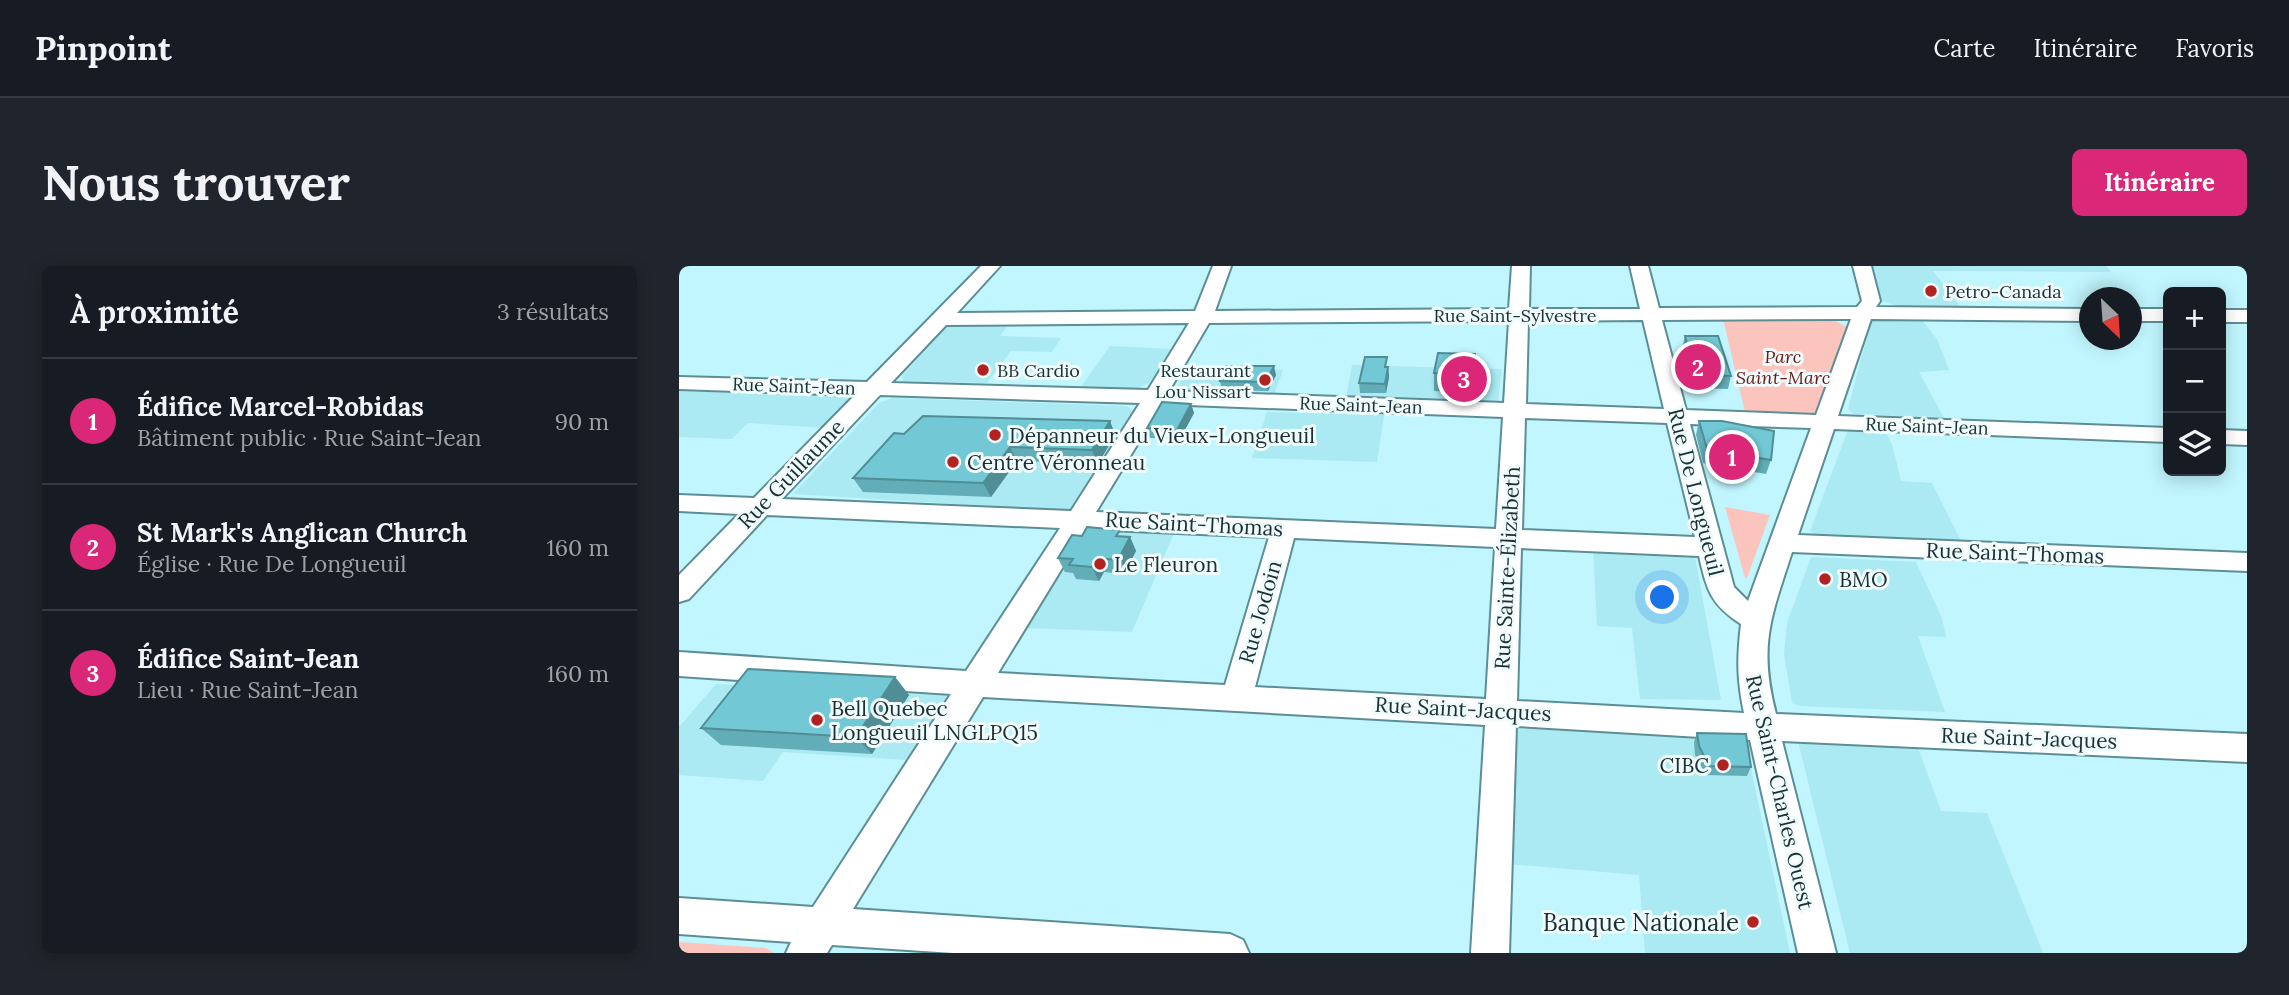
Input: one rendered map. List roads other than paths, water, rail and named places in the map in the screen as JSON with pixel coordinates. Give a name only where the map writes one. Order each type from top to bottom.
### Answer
[{"type":"street","name":"Rue Guillaume","points":[[679,592],[991,266]]},
{"type":"street","points":[[814,939],[1155,397],[1203,317],[1222,266]]},
{"type":"street","name":"Rue Sainte-Élizabeth","points":[[1490,953],[1521,266]]},
{"type":"street","name":"Rue De Longueuil","points":[[1639,266],[1721,591],[1735,606],[1756,620]]},
{"type":"street","points":[[1845,266],[1855,303],[1863,313]]},
{"type":"street","name":"Rue Saint-Charles Ouest","points":[[1817,953],[1761,727],[1751,661],[1756,620],[1863,313],[1871,301],[1862,266]]},
{"type":"street","name":"Rue Saint-Sylvestre","points":[[940,318],[1863,313],[2079,315]]},
{"type":"street","points":[[2142,315],[2163,315]]},
{"type":"street","points":[[2226,316],[2247,316]]},
{"type":"street","name":"Rue Saint-Jean","points":[[679,383],[1155,397],[2163,435]]},
{"type":"street","points":[[2226,437],[2247,438]]},
{"type":"street","name":"Rue Saint-Thomas","points":[[679,503],[1709,547]]},
{"type":"street","name":"Rue Jodoin","points":[[1237,696],[1284,528]]},
{"type":"street","name":"Rue Saint-Thomas","points":[[1783,543],[2247,562]]},
{"type":"street","name":"Rue Saint-Jacques","points":[[679,664],[975,684],[1237,696],[1761,727],[2247,748]]},
{"type":"street","points":[[679,916],[814,939],[1230,953]]},
{"type":"place","name":"Petro-Canada","points":[[1931,291]]},
{"type":"place","name":"St Mark's Anglican Church","points":[[1698,367]]},
{"type":"place","name":"BB Cardio","points":[[983,370]]},
{"type":"place","name":"Édifice Saint-Jean","points":[[1464,379]]},
{"type":"place","name":"Restaurant Lou Nissart","points":[[1265,380]]},
{"type":"place","name":"Dépanneur du Vieux-Longueuil","points":[[995,435]]},
{"type":"place","name":"Édifice Marcel-Robidas","points":[[1732,457]]},
{"type":"place","name":"Centre Véronneau","points":[[953,462]]},
{"type":"place","name":"Le Fleuron","points":[[1100,564]]},
{"type":"place","name":"BMO","points":[[1825,579]]},
{"type":"place","name":"Bell Quebec Longueuil LNGLPQ15","points":[[817,720]]},
{"type":"place","name":"CIBC","points":[[1723,765]]},
{"type":"place","name":"Banque Nationale","points":[[1753,922]]},
{"type":"park label","name":"Parc Saint-Marc","points":[[1783,366]]}]
